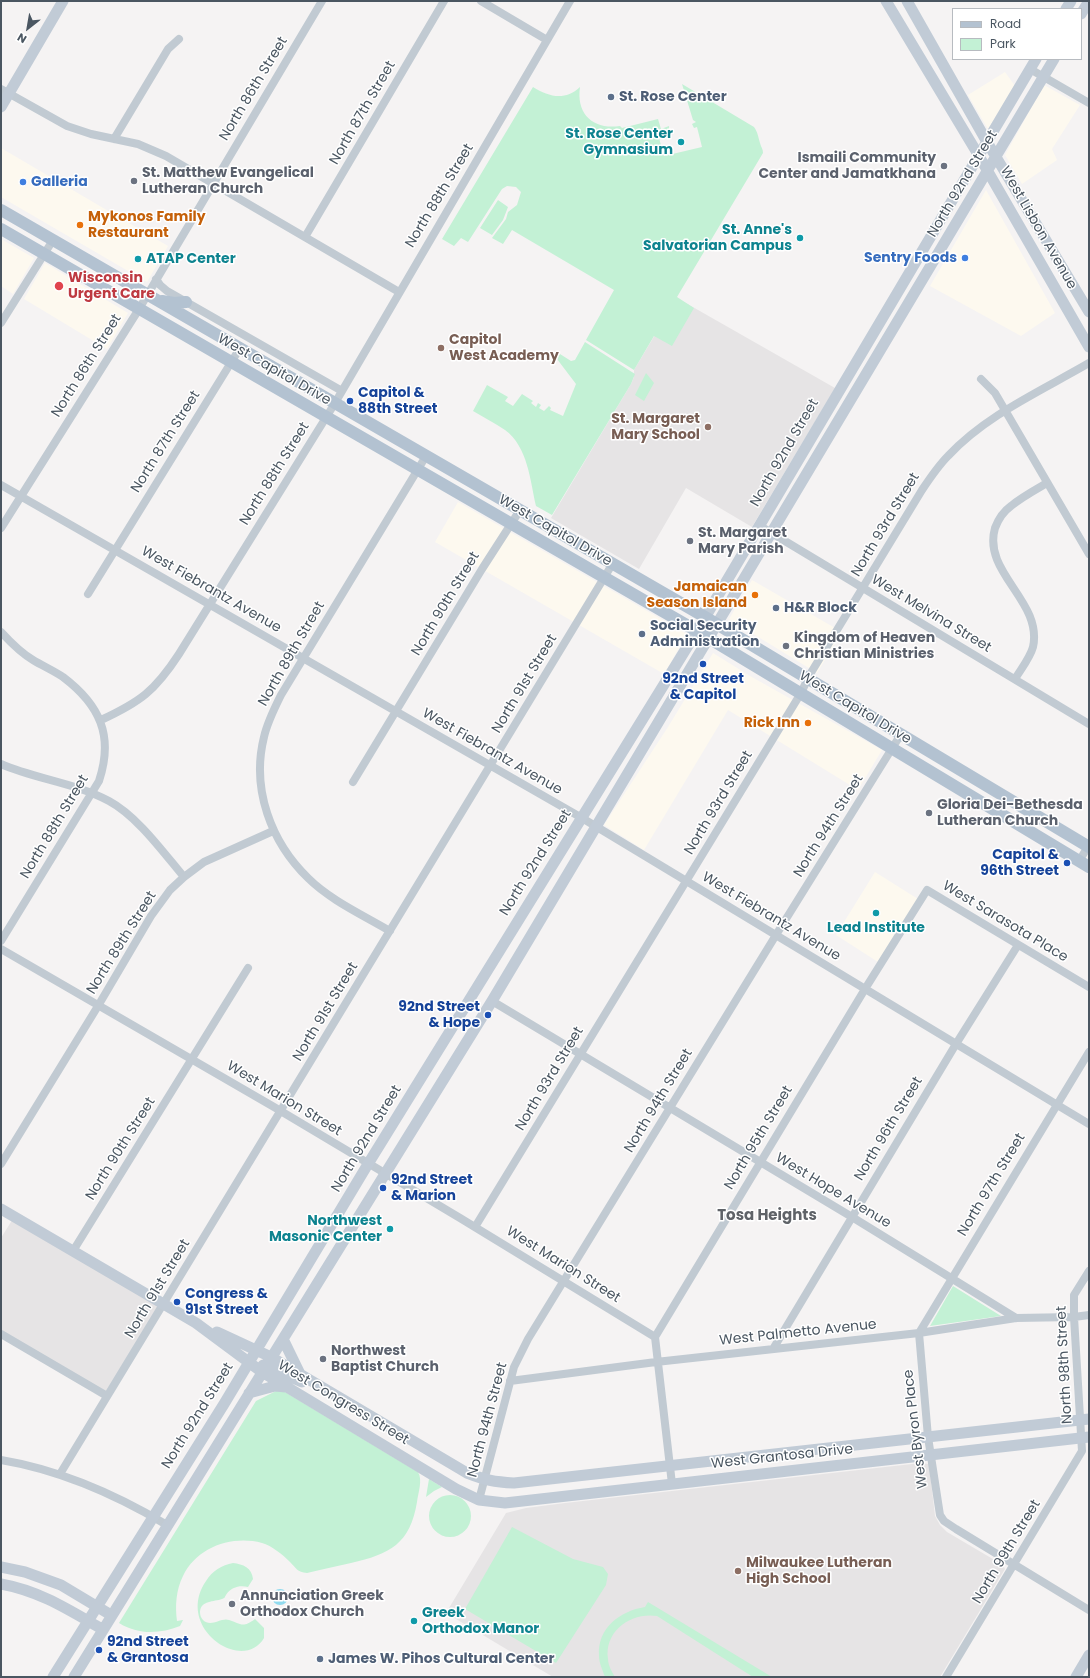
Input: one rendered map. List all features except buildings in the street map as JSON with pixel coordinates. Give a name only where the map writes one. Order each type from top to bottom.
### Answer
[{"type":"main road","points":[[1,107],[5,91],[63,1]]},
{"type":"main road","name":"West Lisbon Avenue","points":[[907,1],[987,142],[1089,312]]},
{"type":"main road","points":[[1082,12],[1089,1]]},
{"type":"main road","name":"West Lisbon Avenue","points":[[887,2],[979,156],[1089,347]]},
{"type":"main road","name":"North 92nd Street","points":[[53,1677],[256,1350],[368,1164],[582,818],[760,526],[1035,60]]},
{"type":"main road","name":"North 92nd Street","points":[[74,1677],[102,1629],[492,1000],[997,157],[1053,60]]},
{"type":"main road","name":"West Capitol Drive","points":[[2,211],[613,563],[801,693],[1084,864]]},
{"type":"main road","name":"West Capitol Drive","points":[[1,230],[640,598],[701,623]]},
{"type":"main road","points":[[909,273],[923,280]]},
{"type":"main road","points":[[152,297],[174,303],[186,302]]},
{"type":"main road","name":"West Capitol Drive","points":[[713,631],[754,646],[1089,846]]},
{"type":"main road","name":"West Congress Street","points":[[1,1209],[163,1305],[196,1323],[256,1350],[266,1365],[287,1387],[456,1489],[479,1500]]},
{"type":"main road","name":"West Congress Street","points":[[196,1323],[249,1361],[300,1374],[467,1473],[485,1480]]},
{"type":"main road","points":[[283,1338],[300,1374]]},
{"type":"main road","points":[[266,1365],[301,1382],[319,1386]]},
{"type":"main road","points":[[249,1393],[275,1386],[287,1387]]},
{"type":"main road","name":"West Grantosa Drive","points":[[485,1480],[514,1483],[1085,1420]]},
{"type":"main road","name":"West Grantosa Drive","points":[[479,1500],[505,1503],[1086,1438]]},
{"type":"main road","points":[[1,1566],[25,1572],[61,1585],[111,1615]]},
{"type":"main road","points":[[1,1584],[19,1587],[52,1600],[102,1629]]},
{"type":"main road","points":[[52,1600],[61,1585]]},
{"type":"main road","points":[[1076,1677],[1089,1655]]},
{"type":"street","name":"North 86th Street","points":[[1,528],[139,309],[152,297],[156,279],[322,1]]},
{"type":"street","name":"North 87th Street","points":[[305,237],[444,1]]},
{"type":"street","points":[[481,1],[547,40]]},
{"type":"street","name":"North 88th Street","points":[[1,941],[92,793],[103,768],[105,742],[101,720],[129,707],[153,688],[168,671],[335,403],[398,292],[570,1]]},
{"type":"street","points":[[114,139],[168,49],[178,39]]},
{"type":"street","points":[[1030,69],[1086,102],[1089,108]]},
{"type":"street","points":[[5,91],[67,126],[91,134],[138,144],[166,156],[398,292]]},
{"type":"street","points":[[1,323],[53,240]]},
{"type":"street","name":"West Capitol Drive","points":[[156,279],[164,289],[342,391]]},
{"type":"street","name":"North 87th Street","points":[[88,594],[240,348]]},
{"type":"street","name":"North 93rd Street","points":[[475,1227],[801,693],[922,490],[936,470],[963,441],[981,427],[1089,363]]},
{"type":"street","points":[[981,380],[995,393],[1089,554]]},
{"type":"street","name":"North 89th Street","points":[[1,1164],[98,1006],[151,916],[170,890],[204,862],[273,831],[264,806],[260,760],[264,737],[272,712],[303,658],[426,456]]},
{"type":"street","points":[[1015,679],[1028,658],[1033,646],[1034,634],[1032,623],[1023,604],[995,557],[993,545],[994,534],[997,523],[1010,507],[1047,483]]},
{"type":"street","name":"West Fiebrantz Avenue","points":[[1,485],[582,818],[1089,1124]]},
{"type":"street","name":"North 90th Street","points":[[354,782],[520,510]]},
{"type":"street","name":"West Melvina Street","points":[[760,526],[1089,724]]},
{"type":"street","name":"North 91st Street","points":[[60,1474],[613,563]]},
{"type":"street","points":[[1,632],[22,652],[62,677],[86,697],[101,720]]},
{"type":"street","name":"North 94th Street","points":[[479,1500],[510,1380],[514,1367],[528,1339],[565,1282],[776,935],[901,734]]},
{"type":"street","points":[[1,764],[92,793],[108,800],[124,810],[184,877]]},
{"type":"street","points":[[273,831],[290,858],[309,879],[328,894],[390,931]]},
{"type":"street","points":[[1084,864],[1089,846]]},
{"type":"street","name":"West Sarasota Place","points":[[928,890],[1089,987]]},
{"type":"street","name":"North 95th Street","points":[[655,1337],[865,989],[928,890]]},
{"type":"street","name":"North 96th Street","points":[[773,1349],[956,1044],[1018,945]]},
{"type":"street","name":"West Marion Street","points":[[1,949],[385,1173],[655,1337]]},
{"type":"street","name":"North 90th Street","points":[[73,1251],[248,968]]},
{"type":"street","name":"West Hope Avenue","points":[[492,1000],[951,1277],[1016,1318]]},
{"type":"street","name":"North 97th Street","points":[[919,1333],[951,1277],[1089,1052]]},
{"type":"street","name":"North 98th Street","points":[[1086,1438],[1074,1317],[1074,1295],[1089,1271]]},
{"type":"street","name":"West Palmetto Avenue","points":[[510,1380],[656,1362],[919,1333],[1016,1318],[1074,1317],[1089,1315]]},
{"type":"street","name":"West Byron Place","points":[[919,1333],[928,1437],[940,1515],[944,1521],[1015,1565]]},
{"type":"street","points":[[1,1334],[107,1396]]},
{"type":"street","points":[[655,1337],[656,1362],[672,1484]]},
{"type":"street","name":"North 99th Street","points":[[946,1677],[1015,1565],[1082,1451],[1086,1438]]},
{"type":"street","points":[[1,1460],[60,1474],[108,1492],[167,1525]]},
{"type":"street","points":[[1015,1565],[1089,1610]]},
{"type":"shaded area","points":[[1005,72],[1015,86],[988,129],[968,95]]},
{"type":"shaded area","points":[[1044,85],[1080,105],[1052,149],[1057,160],[1022,184],[1005,155]]},
{"type":"shaded area","points":[[1,148],[168,246],[147,282],[1,197]]},
{"type":"shaded area","points":[[986,190],[1055,313],[1021,336],[930,286]]},
{"type":"shaded area","points":[[1,239],[34,258],[13,294],[1,286]]},
{"type":"shaded area","points":[[45,263],[128,313],[107,349],[24,299]]},
{"type":"shaded area","name":"St. Margaret Mary School","points":[[677,298],[835,388],[752,527],[686,488],[639,569],[551,518],[631,384],[634,377],[634,370]]},
{"type":"shaded area","points":[[458,502],[687,634],[664,674],[435,542]]},
{"type":"shaded area","points":[[752,580],[842,632],[817,673],[729,619]]},
{"type":"shaded area","points":[[713,653],[750,676],[882,750],[858,790],[728,710],[644,850],[604,825],[668,727]]},
{"type":"shaded area","points":[[875,872],[918,899],[878,962],[836,935]]},
{"type":"shaded area","points":[[14,1217],[163,1305],[107,1396],[1,1334],[1,1238]]},
{"type":"shaded area","name":"Milwaukee Lutheran High School","points":[[921,1463],[929,1464],[935,1516],[940,1525],[947,1532],[1003,1565],[1005,1569],[940,1677],[553,1677],[446,1613],[506,1513],[526,1508],[565,1503]]},
{"type":"green space","points":[[682,84],[754,127],[763,153],[677,297],[694,308],[672,346],[654,336],[634,370],[586,340],[614,290],[512,230],[503,244],[492,238],[506,219],[508,212],[517,205],[521,192],[516,187],[507,186],[502,189],[468,242],[461,238],[454,246],[442,239],[533,87],[551,95],[563,96],[580,87],[579,97],[581,105],[588,118],[594,123],[610,127],[620,126],[622,128],[658,119],[661,129],[669,126],[669,132],[660,134],[661,137],[659,138],[664,156],[702,147],[697,127],[694,128],[692,124],[696,122],[693,120]]},
{"type":"green space","points":[[498,200],[508,207],[503,220],[492,235],[480,228]]},
{"type":"green space","points":[[585,342],[635,374],[631,384],[552,515],[536,506],[527,465],[519,445],[513,437],[501,427],[473,411],[487,385],[508,397],[505,401],[513,406],[522,394],[533,401],[531,403],[536,407],[538,403],[541,405],[539,408],[544,411],[549,406],[551,408],[550,410],[563,416],[576,384],[557,359],[560,354],[571,361],[575,360]]},
{"type":"green space","points":[[646,373],[654,383],[644,401],[635,395]]},
{"type":"green space","points":[[953,1286],[1001,1316],[930,1326]]},
{"type":"green space","points":[[280,1389],[418,1472],[420,1483],[414,1516],[403,1537],[396,1545],[377,1556],[307,1573],[299,1571],[280,1553],[266,1544],[251,1541],[228,1542],[216,1546],[197,1557],[183,1576],[177,1592],[176,1604],[177,1621],[183,1620],[180,1626],[165,1631],[149,1632],[134,1630],[119,1623],[256,1401]]},
{"type":"green space","points":[[429,1479],[442,1487],[426,1497]]},
{"type":"green space","points":[[446,1495],[454,1495],[462,1498],[468,1504],[471,1516],[468,1528],[462,1534],[454,1537],[446,1537],[438,1534],[432,1528],[429,1520],[429,1512],[432,1504],[438,1498]]},
{"type":"green space","points":[[512,1527],[573,1559],[603,1567],[608,1574],[606,1585],[556,1663],[465,1609]]},
{"type":"green space","points":[[233,1563],[246,1567],[251,1572],[253,1579],[248,1587],[236,1587],[230,1590],[225,1597],[205,1603],[201,1608],[200,1613],[203,1620],[209,1623],[226,1619],[244,1625],[255,1619],[264,1628],[264,1638],[254,1648],[242,1651],[228,1648],[215,1641],[205,1629],[199,1615],[198,1598],[206,1581],[211,1574],[218,1569]]},
{"type":"green space","points":[[648,1602],[772,1677],[753,1677],[657,1616],[647,1616],[629,1620],[615,1632],[610,1640],[608,1659],[611,1671],[615,1677],[605,1677],[600,1664],[599,1646],[606,1629],[619,1617],[627,1612],[645,1607]]},
{"type":"water","points":[[280,1589],[287,1594],[288,1597],[283,1604],[280,1605],[273,1600],[272,1597],[277,1590]]},
{"type":"place","name":"St. Rose Center","points":[[611,97]]},
{"type":"place","name":"St. Rose Center Gymnasium","points":[[681,142]]},
{"type":"place","name":"Ismaili Community Center and Jamatkhana","points":[[944,166]]},
{"type":"place","name":"St. Matthew Evangelical Lutheran Church","points":[[134,181]]},
{"type":"place","name":"Galleria","points":[[23,182]]},
{"type":"place","name":"Mykonos Family Restaurant","points":[[80,225]]},
{"type":"place","name":"St. Anne's Salvatorian Campus","points":[[800,238]]},
{"type":"place","name":"Sentry Foods","points":[[965,258]]},
{"type":"place","name":"ATAP Center","points":[[138,259]]},
{"type":"place","name":"Wisconsin Urgent Care","points":[[59,286]]},
{"type":"place","name":"Capitol West Academy","points":[[441,348]]},
{"type":"place","name":"Capitol & 88th Street","points":[[350,401]]},
{"type":"place","name":"St. Margaret Mary School","points":[[708,427]]},
{"type":"place","name":"St. Margaret Mary Parish","points":[[690,541]]},
{"type":"place","name":"Jamaican Season Island","points":[[755,595]]},
{"type":"place","name":"H&R Block","points":[[776,608]]},
{"type":"place","name":"Social Security Administration","points":[[642,634]]},
{"type":"place","name":"Kingdom of Heaven Christian Ministries","points":[[786,646]]},
{"type":"place","name":"92nd Street & Capitol","points":[[703,664]]},
{"type":"place","name":"Rick Inn","points":[[808,723]]},
{"type":"place","name":"Gloria Dei-Bethesda Lutheran Church","points":[[929,813]]},
{"type":"place","name":"Capitol & 96th Street","points":[[1067,863]]},
{"type":"place","name":"Lead Institute","points":[[876,913]]},
{"type":"place","name":"92nd Street & Hope","points":[[488,1015]]},
{"type":"place","name":"92nd Street & Marion","points":[[383,1188]]},
{"type":"place","name":"Northwest Masonic Center","points":[[390,1229]]},
{"type":"place","name":"Congress & 91st Street","points":[[177,1302]]},
{"type":"place","name":"Northwest Baptist Church","points":[[323,1359]]},
{"type":"place","name":"Milwaukee Lutheran High School","points":[[738,1571]]},
{"type":"place","name":"Annunciation Greek Orthodox Church","points":[[232,1604]]},
{"type":"place","name":"Greek Orthodox Manor","points":[[414,1621]]},
{"type":"place","name":"92nd Street & Grantosa","points":[[99,1650]]},
{"type":"place","name":"James W. Pihos Cultural Center","points":[[320,1659]]},
{"type":"district","name":"Tosa Heights","points":[[767,1216]]}]
